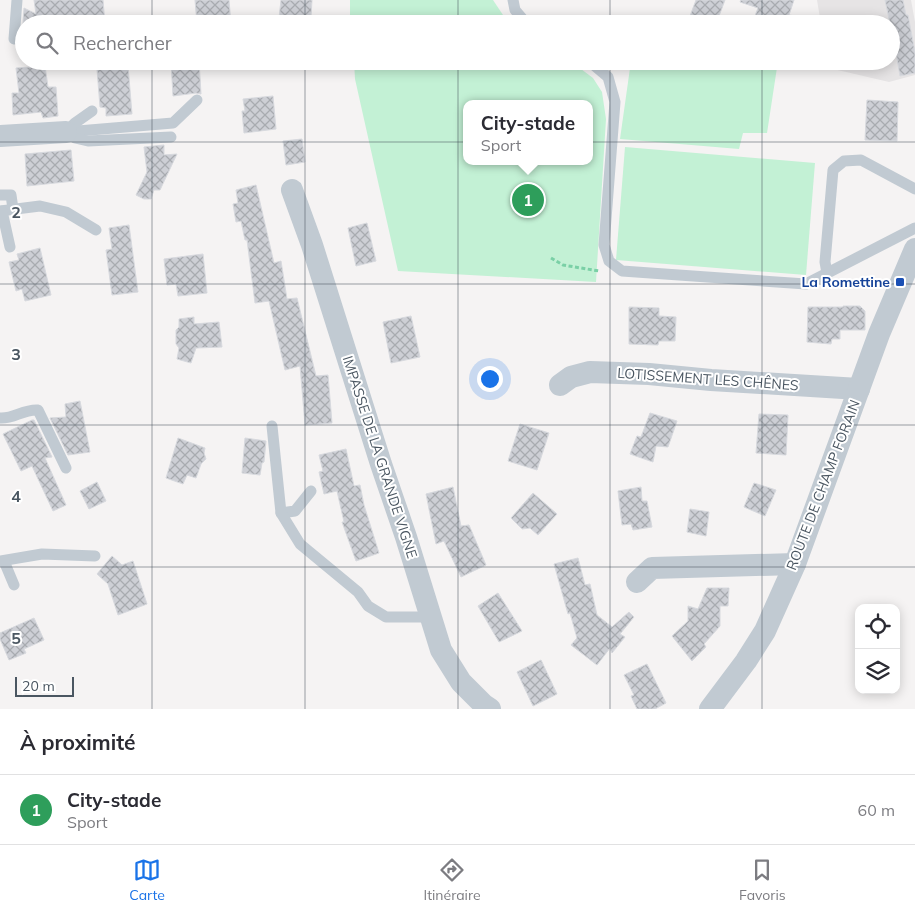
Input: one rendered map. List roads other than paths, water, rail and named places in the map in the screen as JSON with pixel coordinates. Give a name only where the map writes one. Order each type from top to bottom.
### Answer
[{"type":"street","points":[[0,136],[66,132]]},
{"type":"street","name":"IMPASSE DE LA GRANDE VIGNE","points":[[292,190],[312,245],[441,650],[461,682],[490,709]]},
{"type":"street","name":"ROUTE DE CHAMP FORAIN","points":[[710,709],[746,661],[765,631],[795,564],[879,334],[915,249]]},
{"type":"street","name":"LOTISSEMENT LES CHÊNES","points":[[560,385],[571,377],[590,372],[649,374],[711,380],[859,389]]},
{"type":"street","points":[[637,582],[652,568],[795,564]]},
{"type":"lane","points":[[16,15],[17,0]]},
{"type":"lane","points":[[513,0],[515,10],[519,15]]},
{"type":"lane","points":[[14,39],[15,26]]},
{"type":"lane","points":[[600,70],[608,77],[615,102],[604,245],[609,261],[622,271],[806,284],[915,228]]},
{"type":"lane","points":[[66,132],[173,123],[197,100]]},
{"type":"lane","points":[[66,132],[92,111]]},
{"type":"lane","points":[[66,132],[75,138],[88,141],[171,137]]},
{"type":"lane","points":[[827,273],[825,262],[833,170],[844,161],[861,160],[915,189]]},
{"type":"lane","points":[[0,195],[11,194],[5,211],[10,247]]},
{"type":"lane","points":[[5,211],[40,206],[66,212],[96,230]]},
{"type":"lane","points":[[0,418],[7,418],[28,410],[38,410],[66,468]]},
{"type":"lane","points":[[272,426],[281,513],[300,544],[358,592],[368,606],[386,617],[430,617]]},
{"type":"lane","points":[[281,513],[296,511],[311,491]]},
{"type":"lane","points":[[14,585],[2,561],[42,554],[95,556]]},
{"type":"place","name":"City-stade","points":[[528,200]]},
{"type":"place","name":"La Romettine","points":[[900,282]]}]
